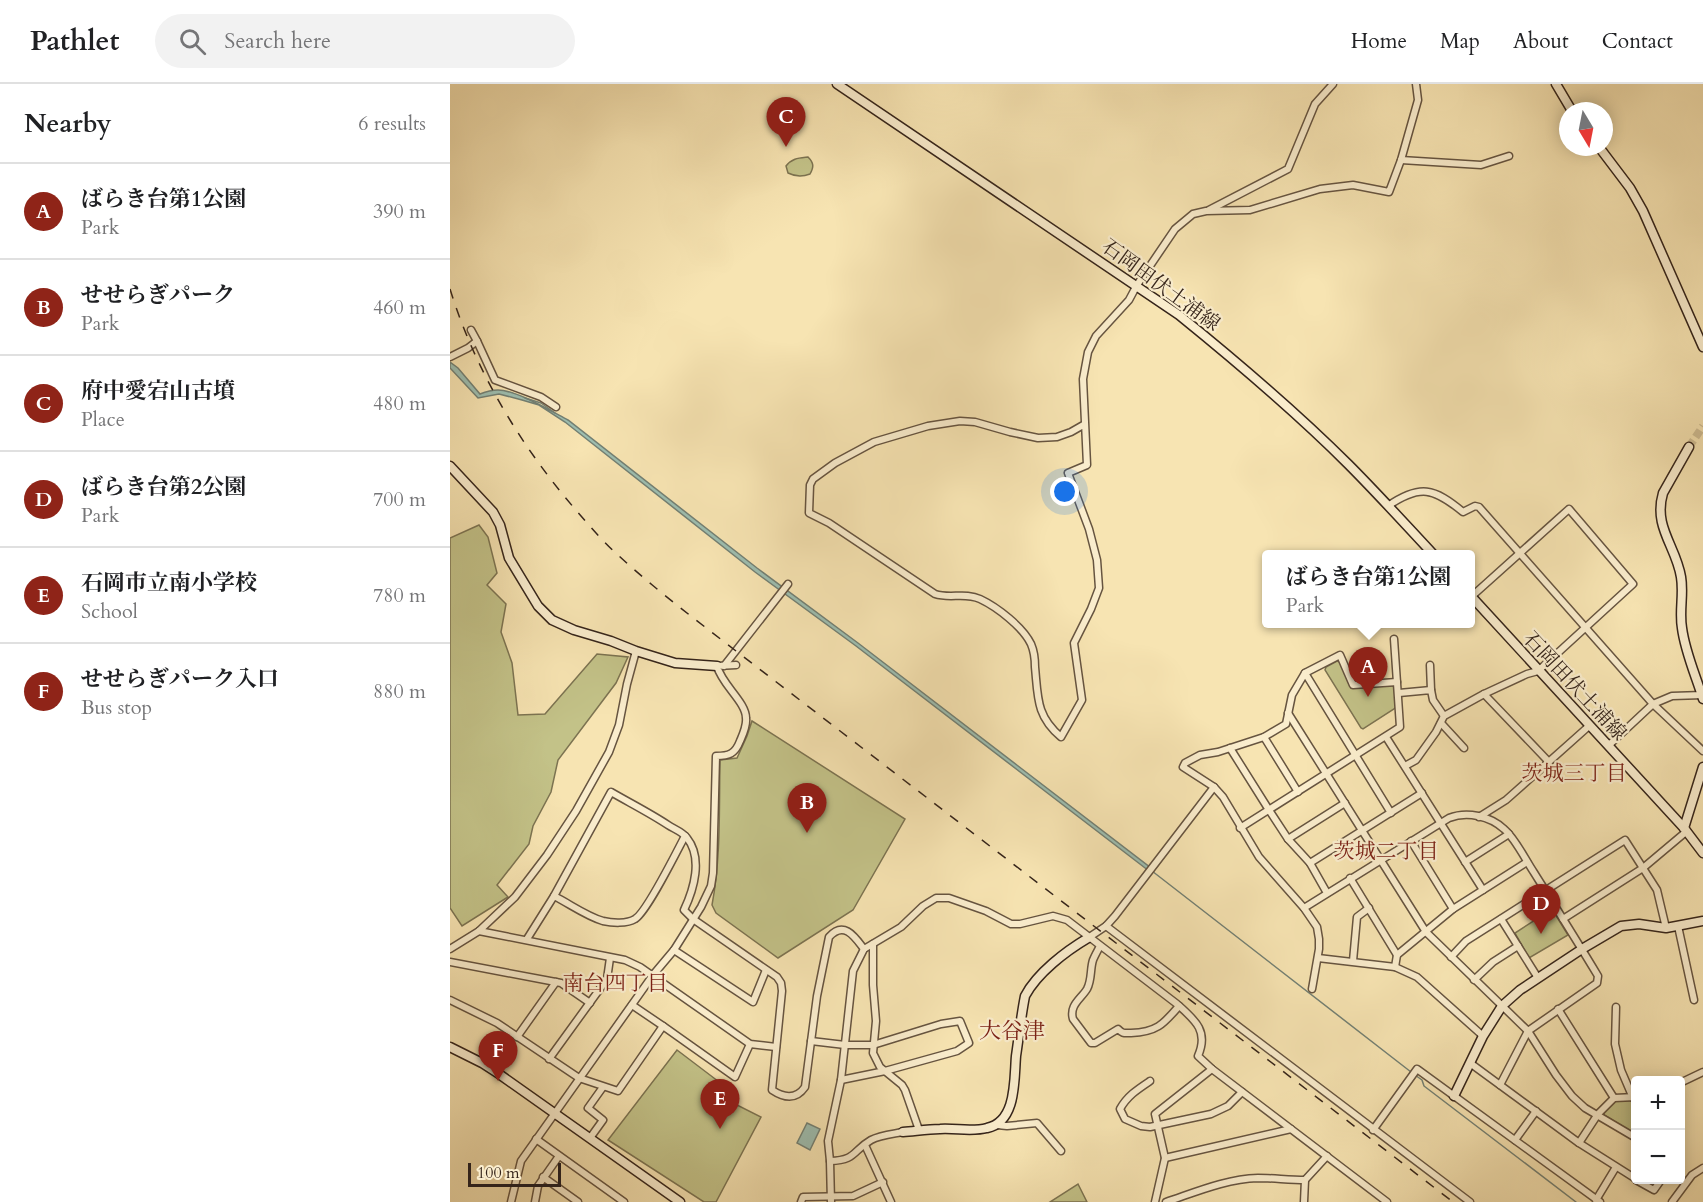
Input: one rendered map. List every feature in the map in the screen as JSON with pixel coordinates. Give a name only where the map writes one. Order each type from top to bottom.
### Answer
[{"type":"main road","name":"石岡田伏土浦線","points":[[837,84],[1179,315],[1261,383],[1346,463],[1428,550]]},
{"type":"main road","points":[[1556,84],[1567,102]]},
{"type":"main road","points":[[1606,156],[1630,188],[1643,211],[1703,347]]},
{"type":"main road","points":[[1689,447],[1663,493],[1660,508],[1662,526],[1681,576],[1681,626],[1702,696]]},
{"type":"main road","points":[[450,466],[493,512],[500,525],[509,558],[545,614],[552,620],[574,630],[675,663],[720,666]]},
{"type":"main road","name":"石岡田伏土浦線","points":[[1475,600],[1685,829],[1703,853]]},
{"type":"main road","points":[[1685,829],[1703,767]]},
{"type":"main road","points":[[1454,1096],[1502,1006],[1520,990],[1621,926],[1639,924],[1666,928],[1703,921]]},
{"type":"main road","points":[[903,1132],[987,1128],[1003,1120],[1012,1096],[1025,996],[1029,988],[1046,970],[1069,949],[1088,938]]},
{"type":"main road","points":[[450,1047],[482,1063],[680,1202]]},
{"type":"street","points":[[1206,211],[1288,169],[1315,104],[1333,84]]},
{"type":"street","points":[[1085,424],[1057,437],[1038,438],[975,422],[960,421],[928,426],[874,442],[836,463],[813,479],[810,485],[809,513],[829,523],[935,594],[943,597],[965,595],[978,598],[1002,612],[1025,635],[1032,645],[1039,703],[1044,718],[1061,737],[1082,700],[1074,643],[1099,588],[1097,560],[1089,529],[1068,473],[1087,465],[1083,379],[1088,352],[1096,336],[1129,300],[1175,229],[1193,214],[1206,211],[1250,210],[1320,189],[1353,185],[1389,192],[1401,160],[1418,100],[1416,84]]},
{"type":"street","points":[[1401,160],[1480,165],[1509,156]]},
{"type":"street","points":[[471,330],[495,380],[541,397],[556,407]]},
{"type":"street","points":[[451,355],[468,348],[477,341]]},
{"type":"street","points":[[1388,506],[1412,492],[1425,491],[1447,499],[1463,512],[1475,506],[1479,507],[1653,705],[1703,751]]},
{"type":"street","points":[[1406,766],[1416,760],[1442,720],[1484,694],[1538,670],[1633,584],[1569,509],[1475,592]]},
{"type":"street","points":[[511,1202],[521,1161],[653,975],[674,950],[707,897],[713,873],[716,756],[734,753],[746,724],[744,709],[720,677],[720,666],[787,586]]},
{"type":"street","points":[[1240,828],[1400,727],[1394,639]]},
{"type":"street","points":[[450,949],[479,931],[515,897],[547,855],[576,811],[619,725],[636,651]]},
{"type":"street","points":[[1312,989],[1318,958],[1317,927],[1304,908],[1259,857],[1223,797],[1214,787],[1183,767],[1185,763],[1200,755],[1263,737],[1286,724],[1292,695],[1305,673],[1340,655],[1353,686],[1397,682]]},
{"type":"street","points":[[720,666],[736,665]]},
{"type":"street","points":[[1430,665],[1433,700],[1442,720],[1464,748]]},
{"type":"street","points":[[1305,673],[1391,813]]},
{"type":"street","points":[[1399,693],[1431,690]]},
{"type":"street","points":[[1484,694],[1549,762]]},
{"type":"street","points":[[1608,746],[1653,705],[1672,696],[1702,696]]},
{"type":"street","points":[[1288,712],[1426,932],[1528,1031],[1556,1076],[1572,1096],[1585,1108],[1631,1135]]},
{"type":"street","points":[[1479,817],[1506,800],[1589,726]]},
{"type":"street","points":[[1263,737],[1298,792]]},
{"type":"street","points":[[1386,737],[1483,890]]},
{"type":"street","points":[[1230,748],[1288,839],[1310,863],[1327,893]]},
{"type":"street","points":[[1088,938],[1106,926],[1115,916],[1214,787]]},
{"type":"street","points":[[527,939],[554,896],[611,792],[685,836],[693,848],[695,868],[694,884],[684,910],[693,919],[777,977],[781,983],[772,1090],[781,1096],[789,1096],[802,1091],[805,1087],[817,996],[829,937],[837,931],[850,932],[864,949]]},
{"type":"street","points":[[1310,863],[1422,793]]},
{"type":"street","points":[[1693,796],[1703,800]]},
{"type":"street","points":[[1288,839],[1345,803]]},
{"type":"street","points":[[1304,908],[1449,818],[1462,814],[1479,817],[1504,828],[1598,976],[1597,983],[1528,1031],[1500,1085]]},
{"type":"street","points":[[1563,919],[1643,868],[1685,829]]},
{"type":"street","points":[[1465,862],[1509,834]]},
{"type":"street","points":[[554,896],[606,921],[634,919],[640,915],[685,836]]},
{"type":"street","points":[[1451,957],[1466,941],[1625,840],[1657,890],[1666,928]]},
{"type":"street","points":[[1411,841],[1453,909]]},
{"type":"street","points":[[1397,955],[1453,909],[1527,862]]},
{"type":"street","points":[[1350,878],[1397,955],[1395,967]]},
{"type":"street","points":[[831,1199],[828,1141],[841,1080],[853,971],[864,949],[901,927],[923,906],[936,898],[949,898],[986,911],[1011,924],[1053,916],[1067,920],[1193,1019],[1203,1041],[1198,1056],[1212,1069],[1387,1202]]},
{"type":"street","points":[[1353,961],[1357,917],[1369,908]]},
{"type":"street","points":[[1501,919],[1538,978]]},
{"type":"street","points":[[1106,926],[1470,1202]]},
{"type":"street","points":[[1678,926],[1694,1000]]},
{"type":"street","points":[[479,931],[625,960],[653,975],[750,1044],[776,1047]]},
{"type":"street","points":[[873,944],[876,1021],[873,1053],[875,1060],[905,1090],[919,1130]]},
{"type":"street","points":[[1100,946],[1093,959],[1089,983],[1072,1009],[1071,1015],[1091,1043],[1095,1043],[1118,1029],[1126,1034],[1138,1034],[1155,1029],[1166,1021],[1179,1006]]},
{"type":"street","points":[[1474,980],[1493,962],[1518,946]]},
{"type":"street","points":[[674,950],[753,1002],[766,970]]},
{"type":"street","points":[[549,1059],[607,979],[610,958]]},
{"type":"street","points":[[1318,958],[1395,967],[1416,977],[1484,1036]]},
{"type":"street","points":[[450,962],[561,983],[590,1003]]},
{"type":"street","points":[[517,1036],[556,982]]},
{"type":"street","points":[[450,1000],[497,1023],[579,1078],[618,1091],[663,1026]]},
{"type":"street","points":[[632,1005],[735,1077],[750,1044]]},
{"type":"street","points":[[1616,1007],[1615,1044],[1621,1070],[1631,1091]]},
{"type":"street","points":[[1558,1009],[1614,1098]]},
{"type":"street","points":[[811,1041],[845,1045],[873,1045],[941,1024],[960,1021],[969,1043],[957,1051],[885,1071],[841,1080]]},
{"type":"street","points":[[1470,1063],[1579,1143],[1631,1176]]},
{"type":"street","points":[[1155,1202],[1166,1158],[1155,1114],[1212,1069]]},
{"type":"street","points":[[1373,1130],[1417,1069],[1598,1201],[1616,1167]]},
{"type":"street","points":[[1685,1081],[1703,1072]]},
{"type":"street","points":[[1150,1081],[1132,1094],[1120,1109],[1125,1119],[1141,1126],[1211,1114],[1228,1106],[1242,1092]]},
{"type":"street","points":[[590,1138],[603,1120],[588,1108],[603,1087]]},
{"type":"street","points":[[1579,1143],[1598,1114],[1614,1098],[1631,1097]]},
{"type":"street","points":[[1515,1140],[1536,1111]]},
{"type":"street","points":[[997,1125],[1036,1123],[1060,1151]]},
{"type":"street","points":[[1166,1158],[1292,1129]]},
{"type":"street","points":[[830,1161],[850,1158],[873,1139],[903,1132]]},
{"type":"street","points":[[536,1139],[624,1202]]},
{"type":"street","points":[[865,1145],[891,1202]]},
{"type":"street","points":[[535,1202],[538,1186],[559,1156]]},
{"type":"street","points":[[1304,1202],[1305,1180],[1327,1156]]},
{"type":"street","points":[[1672,1202],[1692,1175],[1703,1168]]},
{"type":"street","points":[[543,1177],[578,1202]]},
{"type":"street","points":[[1166,1202],[1230,1182],[1257,1178],[1305,1180]]},
{"type":"street","points":[[801,1202],[803,1197],[854,1199],[883,1182]]},
{"type":"street","points":[[1644,1184],[1654,1190],[1658,1184]]},
{"type":"shaded area","points":[[808,157],[813,165],[810,174],[799,176],[788,173],[786,166],[791,161]]},
{"type":"shaded area","points":[[450,362],[480,394],[489,391],[505,391],[539,405],[499,394],[478,398],[450,368]]},
{"type":"shaded area","points":[[540,405],[568,420],[757,568],[1151,868],[1149,871],[856,646],[755,572],[565,422]]},
{"type":"shaded area","points":[[479,525],[488,537],[497,573],[487,585],[506,604],[501,632],[512,663],[518,715],[545,714],[597,654],[628,657],[616,683],[558,760],[551,792],[533,826],[529,844],[497,885],[508,897],[462,926],[450,908],[450,538]]},
{"type":"shaded area","points":[[1337,661],[1340,662],[1352,688],[1392,685],[1396,707],[1363,729],[1361,728],[1325,670]]},
{"type":"shaded area","points":[[752,721],[905,819],[853,910],[778,958],[716,913],[712,905],[718,851],[720,760],[737,758]]},
{"type":"shaded area","points":[[1552,909],[1568,935],[1529,958],[1515,933]]},
{"type":"shaded area","points":[[677,1050],[735,1094],[735,1104],[761,1117],[716,1202],[704,1202],[608,1140]]},
{"type":"shaded area","points":[[1631,1099],[1631,1132],[1604,1115],[1604,1112],[1615,1101]]},
{"type":"shaded area","points":[[807,1123],[820,1129],[810,1150],[797,1143]]},
{"type":"shaded area","points":[[1078,1184],[1087,1202],[1050,1202]]},
{"type":"waterway","points":[[525,398],[541,403],[555,413]]},
{"type":"waterway","points":[[1152,871],[1411,1072]]},
{"type":"waterway","points":[[1415,1075],[1422,1080],[1424,1086],[1576,1202]]},
{"type":"tunnel","points":[[1689,447],[1703,426]]},
{"type":"railway","points":[[450,289],[472,349],[518,433],[575,509],[619,556],[706,628],[1453,1202]]},
{"type":"place","name":"府中愛宕山古墳","points":[[786,147]]},
{"type":"place","name":"ばらき台第1公園","points":[[1368,697]]},
{"type":"place","name":"せせらぎパーク","points":[[807,833]]},
{"type":"place","name":"ばらき台第2公園","points":[[1541,934]]},
{"type":"place","name":"せせらぎパーク入口","points":[[498,1081]]},
{"type":"place","name":"石岡市立南小学校","points":[[720,1129]]},
{"type":"district","name":"茨城三丁目","points":[[1574,773]]},
{"type":"district","name":"茨城二丁目","points":[[1386,851]]},
{"type":"district","name":"南台四丁目","points":[[615,983]]},
{"type":"district","name":"大谷津","points":[[1012,1031]]}]
